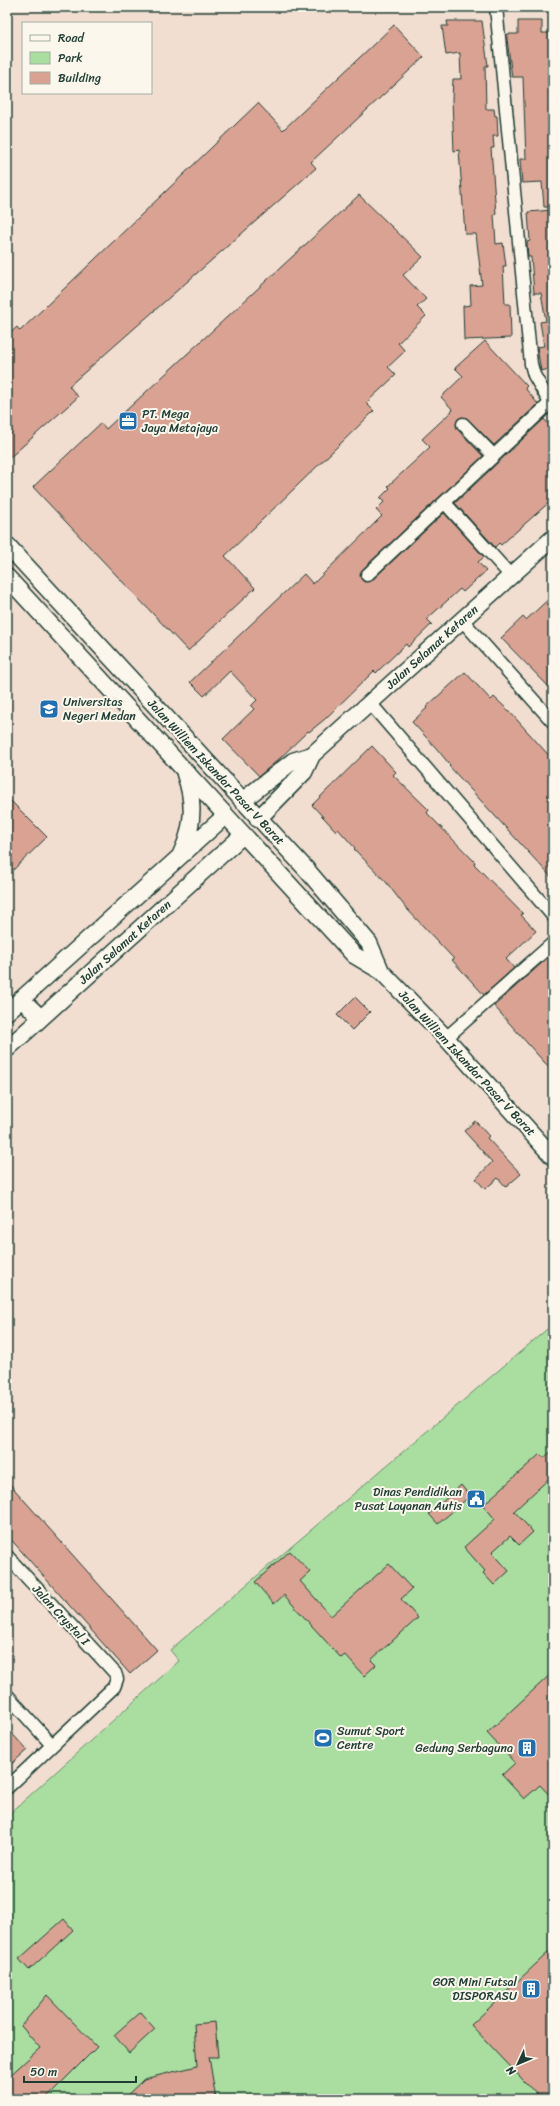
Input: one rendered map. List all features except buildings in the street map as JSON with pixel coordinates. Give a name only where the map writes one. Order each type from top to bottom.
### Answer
[{"type":"street","points":[[367,575],[494,456],[551,406],[534,375],[531,364],[496,7]]},
{"type":"street","points":[[463,424],[494,456]]},
{"type":"street","points":[[445,503],[511,576]]},
{"type":"street","name":"Jalan Selamat Ketaren","points":[[258,819],[304,772],[312,755],[511,576],[551,544]]},
{"type":"street","name":"Jalan Williem Iskandar Pasar V Barat","points":[[7,545],[258,819],[306,869],[369,943],[381,971]]},
{"type":"street","name":"Jalan Williem Iskandar Pasar V Barat","points":[[7,577],[354,955],[381,971],[446,1038],[553,1157]]},
{"type":"street","points":[[462,620],[553,722]]},
{"type":"street","points":[[370,703],[553,916]]},
{"type":"street","name":"Jalan Selamat Ketaren","points":[[242,801],[293,761],[312,755]]},
{"type":"street","points":[[179,857],[187,840],[192,823],[192,804],[189,787],[183,769]]},
{"type":"street","points":[[7,1012],[225,816]]},
{"type":"street","name":"Jalan Selamat Ketaren","points":[[7,1049],[243,835]]},
{"type":"street","points":[[446,1038],[553,943]]},
{"type":"street","points":[[21,999],[41,1018]]},
{"type":"street","name":"Jalan Crystal I","points":[[7,1556],[115,1673],[117,1679],[114,1687],[52,1745]]},
{"type":"street","points":[[7,1695],[52,1745],[7,1788]]},
{"type":"green space","name":"Sumut Sport Centre","points":[[553,1324],[553,2099],[7,2099],[7,1816],[179,1661],[170,1650]]},
{"type":"place","name":"PT. Mega Jaya Metajaya","points":[[128,421]]},
{"type":"place","name":"Universitas Negeri Medan","points":[[49,709]]},
{"type":"place","name":"Dinas Pendidikan Pusat Layanan Autis","points":[[476,1499]]},
{"type":"place","name":"Sumut Sport Centre","points":[[323,1738]]},
{"type":"place","name":"Gedung Serbaguna","points":[[527,1748]]},
{"type":"place","name":"GOR Mini Futsal DISPORASU","points":[[531,1989]]}]
